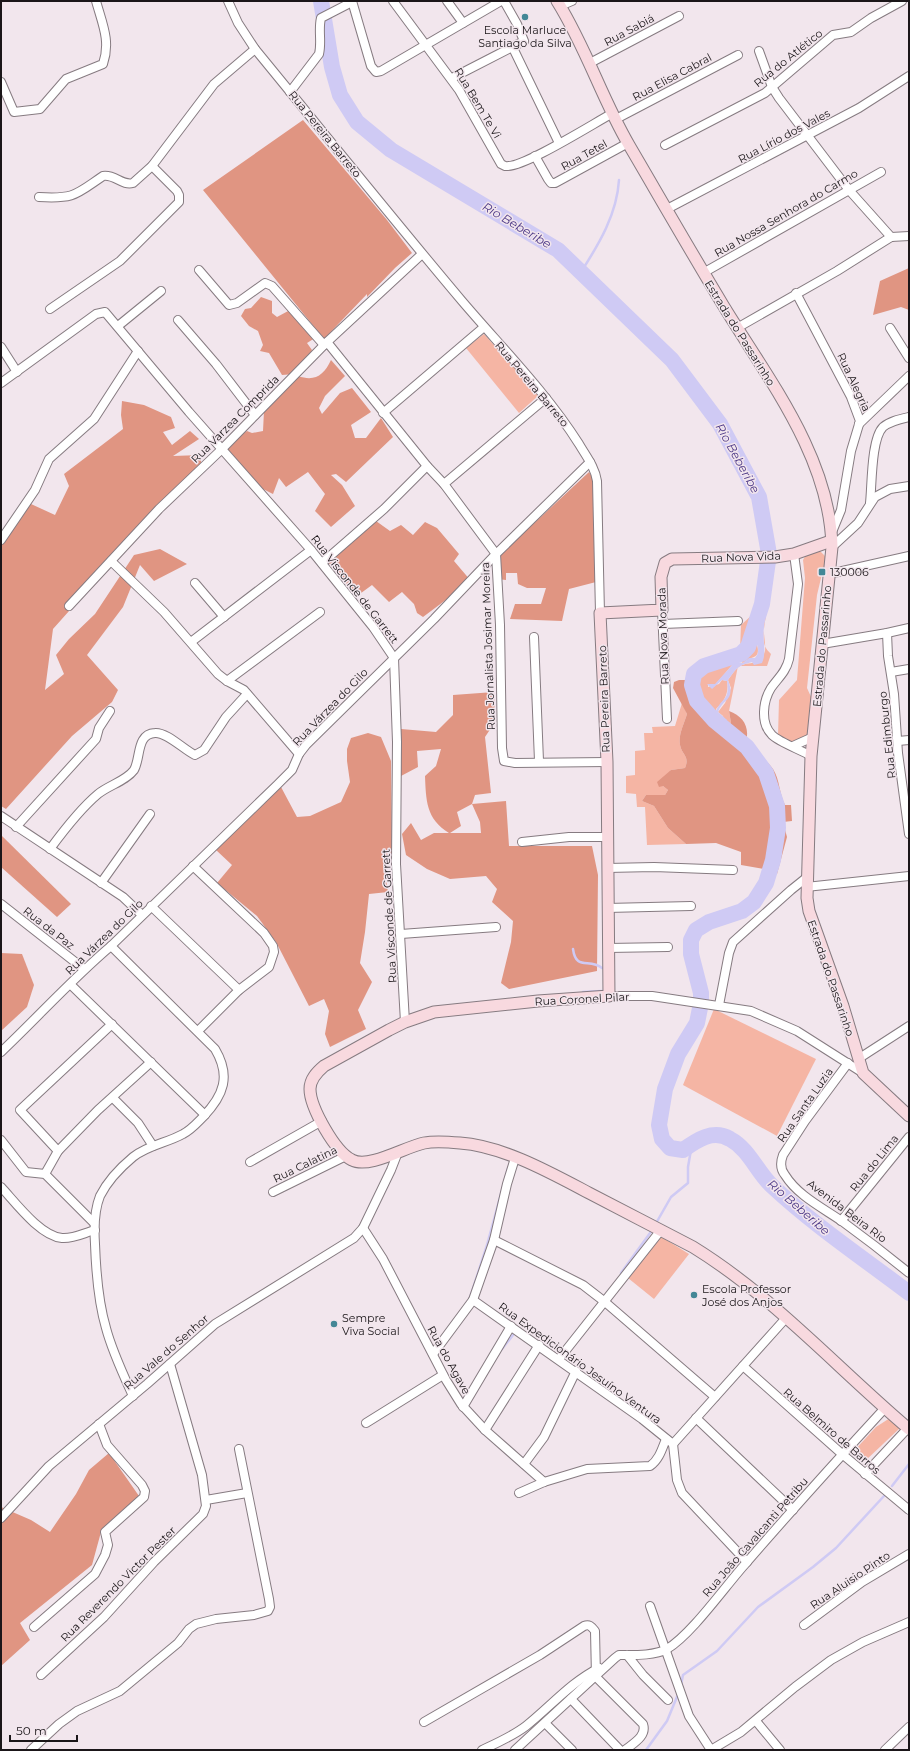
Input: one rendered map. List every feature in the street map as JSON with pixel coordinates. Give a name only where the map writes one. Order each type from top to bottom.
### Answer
[{"type":"street","points":[[1,82],[14,112],[40,109],[66,79],[103,64],[107,52],[105,33],[96,1]]},
{"type":"street","name":"Rua Pereira Barreto","points":[[228,1],[238,23],[255,49],[422,254],[546,398],[570,430],[596,472],[598,482],[600,613],[607,762],[607,908],[609,996]]},
{"type":"street","points":[[290,92],[319,54],[321,47],[319,25],[322,16],[352,1],[371,66],[376,72],[381,71],[502,1],[524,39],[522,43],[470,67],[452,78]]},
{"type":"street","name":"Rua Bem Te Vi","points":[[393,1],[452,78],[501,164],[505,166],[514,166]]},
{"type":"street","points":[[447,1],[464,23]]},
{"type":"street","points":[[559,3],[572,1]]},
{"type":"street","name":"Rua do Atlético","points":[[665,145],[772,88],[833,35],[852,32],[871,18],[902,1]]},
{"type":"street","name":"Estrada do Passarinho","points":[[559,3],[590,63],[628,143],[703,273],[780,397],[802,439],[821,484],[830,517],[832,540],[811,756],[806,883],[808,911],[843,1006],[853,1061],[863,1073],[909,1116]]},
{"type":"street","name":"Rua Sabiá","points":[[590,63],[679,16]]},
{"type":"street","points":[[513,48],[559,143]]},
{"type":"street","points":[[39,197],[71,197],[103,176],[107,175],[125,184],[133,183],[152,166],[214,84],[255,49]]},
{"type":"street","points":[[759,50],[772,88],[849,190],[891,237]]},
{"type":"street","name":"Rua Elisa Cabral","points":[[514,166],[738,55]]},
{"type":"street","name":"Rua Lírio dos Vales","points":[[667,209],[859,108],[909,76]]},
{"type":"street","name":"Rua Tetel","points":[[535,156],[551,183],[555,183],[628,143]]},
{"type":"street","points":[[50,309],[120,261],[179,202],[180,195],[177,191],[152,166]]},
{"type":"street","name":"Rua Nossa Senhora do Carmo","points":[[703,273],[881,172]]},
{"type":"street","points":[[736,328],[837,271],[891,237],[909,236]]},
{"type":"street","name":"Rua Varzea Comprida","points":[[69,606],[159,509],[222,449],[325,344],[422,254]]},
{"type":"street","name":"Rua Jornalista Josimar Moreira","points":[[199,270],[229,305],[237,303],[259,285],[265,283],[269,284],[294,309],[325,344],[427,466],[444,484],[496,554],[500,625],[502,757],[507,762],[607,762]]},
{"type":"street","points":[[118,326],[161,291]]},
{"type":"street","name":"Rua Alegria","points":[[796,293],[858,413],[859,424],[851,451],[841,510],[832,540]]},
{"type":"street","name":"Rua Visconde de Garrett","points":[[16,372],[86,321],[102,311],[105,312],[322,563],[369,622],[394,658],[397,750],[396,864],[405,1022]]},
{"type":"street","points":[[178,320],[216,364],[255,415]]},
{"type":"street","points":[[383,413],[484,327]]},
{"type":"street","points":[[890,328],[909,358]]},
{"type":"street","points":[[1,347],[16,372],[1,382]]},
{"type":"street","points":[[1,540],[36,490],[49,459],[94,419],[138,351]]},
{"type":"street","points":[[859,424],[909,376]]},
{"type":"street","points":[[444,484],[546,398]]},
{"type":"street","points":[[870,503],[873,462],[879,434],[882,428],[888,424],[909,417]]},
{"type":"street","name":"Rua Várzea do Gilo","points":[[1,1052],[71,985],[84,969],[111,946],[292,770],[299,754],[434,619],[496,554],[590,462]]},
{"type":"street","points":[[322,563],[384,509],[427,466]]},
{"type":"street","points":[[832,540],[858,523],[874,497],[890,489],[909,486]]},
{"type":"street","name":"Rua Nova Vida","points":[[672,559],[775,557],[794,554],[832,540]]},
{"type":"street","points":[[191,642],[311,550]]},
{"type":"street","points":[[794,554],[798,584],[789,659],[786,669],[771,689],[764,709],[767,728],[772,735],[811,756]]},
{"type":"street","points":[[829,574],[909,556]]},
{"type":"street","name":"Rua Nova Morada","points":[[667,719],[661,577],[665,563],[672,559]]},
{"type":"street","points":[[111,561],[157,604],[227,681],[247,694],[299,754]]},
{"type":"street","points":[[195,583],[224,617]]},
{"type":"street","points":[[600,613],[662,610]]},
{"type":"street","points":[[227,681],[320,612]]},
{"type":"street","points":[[662,624],[738,621]]},
{"type":"street","points":[[822,644],[909,628]]},
{"type":"street","name":"Rua Edimburgo","points":[[887,633],[909,834]]},
{"type":"street","points":[[534,637],[539,762]]},
{"type":"street","points":[[891,672],[909,669]]},
{"type":"street","points":[[50,850],[69,824],[98,794],[128,776],[134,770],[137,763],[138,748],[144,739],[155,732],[160,733],[196,755],[204,750],[226,717],[247,694]]},
{"type":"street","points":[[16,826],[96,739],[99,728],[110,711]]},
{"type":"street","points":[[793,746],[813,737]]},
{"type":"street","points":[[898,741],[909,740]]},
{"type":"street","points":[[101,883],[150,814]]},
{"type":"street","points":[[1,816],[50,850],[123,897],[142,915]]},
{"type":"street","points":[[522,842],[569,837],[607,837]]},
{"type":"street","points":[[193,866],[264,933],[273,946],[273,959],[269,967],[239,990],[198,1031]]},
{"type":"street","points":[[607,868],[654,867],[733,870]]},
{"type":"street","points":[[719,1005],[729,953],[734,942],[786,894],[806,883],[909,876]]},
{"type":"street","name":"Rua da Paz","points":[[1,904],[84,969]]},
{"type":"street","points":[[151,906],[239,990]]},
{"type":"street","points":[[607,908],[691,906]]},
{"type":"street","points":[[401,934],[496,927]]},
{"type":"street","points":[[111,946],[215,1049],[222,1061],[224,1073],[222,1092],[205,1115],[192,1128],[182,1135],[153,1146],[133,1157],[106,1186],[100,1198],[94,1227],[96,1276],[103,1317],[110,1343],[133,1396]]},
{"type":"street","points":[[608,948],[668,947]]},
{"type":"street","points":[[71,985],[205,1115]]},
{"type":"street","name":"Rua Coronel Pilar","points":[[322,1121],[312,1098],[310,1088],[316,1074],[324,1066],[368,1040],[405,1022],[434,1012],[609,996],[652,996],[751,1011],[797,1031],[853,1061]]},
{"type":"street","points":[[58,1151],[20,1110],[112,1024]]},
{"type":"street","name":"Rua Santa Luzia","points":[[781,1161],[805,1121],[853,1061],[909,1026]]},
{"type":"street","points":[[45,1174],[58,1151],[98,1110],[151,1062]]},
{"type":"street","points":[[113,1098],[138,1123],[153,1146]]},
{"type":"street","points":[[250,1162],[322,1121],[336,1146],[349,1158],[370,1161],[426,1143],[460,1143],[490,1149],[515,1158],[562,1179],[715,1260],[756,1291],[815,1342],[909,1429],[865,1474]]},
{"type":"street","name":"Rua do Lima","points":[[841,1221],[909,1137]]},
{"type":"street","points":[[1,1140],[26,1172],[45,1174],[94,1227]]},
{"type":"street","name":"Rua Vale do Senhor","points":[[1,1518],[49,1466],[133,1396],[215,1324],[349,1242],[363,1228],[398,1152]]},
{"type":"street","name":"Rua Calatina","points":[[273,1192],[349,1158]]},
{"type":"street","points":[[433,1354],[473,1300],[494,1240],[507,1184],[515,1158]]},
{"type":"street","name":"Avenida Beira Rio","points":[[781,1161],[782,1169],[789,1180],[820,1207],[908,1269]]},
{"type":"street","points":[[1,1187],[36,1226],[60,1238],[71,1238],[94,1227]]},
{"type":"street","name":"Rua do Agave","points":[[363,1228],[383,1260],[443,1374],[463,1407],[485,1430],[544,1482]]},
{"type":"street","points":[[559,1358],[605,1302],[660,1230]]},
{"type":"street","points":[[494,1240],[583,1285],[716,1397]]},
{"type":"street","name":"Rua Expedicionário Jesuíno Ventura","points":[[473,1300],[559,1358],[576,1372],[642,1418],[673,1444]]},
{"type":"street","points":[[747,1562],[682,1493],[677,1480],[673,1444],[786,1318]]},
{"type":"street","points":[[463,1407],[511,1326]]},
{"type":"street","points":[[485,1430],[539,1345]]},
{"type":"street","points":[[170,1364],[202,1475],[206,1503],[247,1493]]},
{"type":"street","name":"Rua Belmiro de Barros","points":[[743,1366],[865,1474],[909,1510]]},
{"type":"street","points":[[524,1464],[544,1437],[576,1372]]},
{"type":"street","points":[[366,1424],[443,1374]]},
{"type":"street","name":"Rua João Cavalcanti Petribu","points":[[521,1748],[545,1723],[572,1699],[595,1674],[619,1655],[657,1652],[666,1649],[692,1626],[842,1454],[885,1408]]},
{"type":"street","points":[[696,1418],[793,1510]]},
{"type":"street","points":[[34,1627],[95,1574],[105,1555],[108,1545],[104,1532],[144,1497],[145,1491],[142,1485],[108,1445],[99,1424]]},
{"type":"street","points":[[519,1493],[544,1482],[587,1469],[650,1466],[655,1463],[661,1454],[666,1439]]},
{"type":"street","points":[[31,1750],[72,1715],[126,1687],[178,1643],[189,1629],[196,1624],[216,1618],[254,1615],[268,1611],[270,1607],[269,1599],[239,1449]]},
{"type":"street","name":"Rua Reverendo Victor Pester","points":[[42,1675],[104,1617],[154,1562],[203,1514],[206,1503]]},
{"type":"street","points":[[1,1504],[7,1510]]},
{"type":"street","name":"Rua Aluisio Pinto","points":[[804,1625],[862,1582],[909,1554]]},
{"type":"street","points":[[650,1606],[689,1716],[715,1749],[732,1739],[756,1721],[794,1687],[831,1660],[862,1642],[909,1622]]},
{"type":"street","points":[[424,1722],[479,1692],[588,1624],[595,1630],[595,1674],[643,1724],[643,1734],[626,1750]]},
{"type":"street","points":[[627,1655],[643,1675],[668,1700]]},
{"type":"street","points":[[482,1750],[508,1738],[525,1726],[563,1694],[595,1674]]},
{"type":"street","points":[[572,1699],[620,1750]]},
{"type":"street","points":[[756,1721],[780,1750]]},
{"type":"street","points":[[545,1723],[572,1750]]},
{"type":"street","points":[[885,1750],[909,1727]]},
{"type":"shaded area","points":[[303,120],[387,220],[412,253],[367,297],[367,294],[324,339],[203,190]]},
{"type":"shaded area","points":[[909,268],[909,310],[901,307],[873,315],[880,281]]},
{"type":"shaded area","points":[[261,297],[272,301],[272,313],[277,317],[290,310],[315,338],[307,343],[312,350],[307,362],[295,374],[282,375],[269,353],[260,351],[263,345],[258,331],[249,326],[241,316],[245,309],[251,308]]},
{"type":"shaded area","points":[[484,334],[539,395],[519,413],[466,348]]},
{"type":"shaded area","points":[[331,360],[345,376],[325,396],[319,408],[322,414],[340,393],[352,388],[371,412],[351,425],[355,438],[366,438],[381,418],[393,437],[346,482],[336,474],[331,475],[342,485],[355,506],[331,527],[315,511],[325,494],[308,472],[286,487],[279,478],[273,494],[263,489],[224,447],[247,431],[252,433],[263,431],[264,411],[298,376],[304,378],[314,378],[325,370]]},
{"type":"shaded area","points":[[122,401],[144,405],[171,417],[175,428],[163,432],[172,445],[190,431],[199,439],[173,456],[201,455],[201,463],[53,629],[45,690],[64,674],[56,655],[69,639],[95,614],[134,555],[160,549],[187,564],[154,581],[140,565],[123,607],[87,655],[118,690],[112,702],[72,736],[6,809],[1,806],[1,546],[31,504],[55,515],[69,486],[64,474],[123,429],[121,415]]},
{"type":"shaded area","points":[[589,472],[594,480],[596,582],[569,589],[562,621],[510,619],[515,604],[541,604],[546,588],[527,588],[518,584],[517,573],[506,573],[506,580],[497,579],[499,556]]},
{"type":"shaded area","points":[[376,521],[390,531],[401,525],[413,535],[425,522],[437,528],[459,554],[454,561],[471,581],[423,617],[417,613],[414,604],[402,592],[389,602],[372,585],[357,596],[328,562]]},
{"type":"shaded area","points":[[819,550],[826,557],[817,595],[807,688],[812,699],[810,734],[791,744],[778,735],[779,700],[797,680],[805,578],[803,560],[807,553]]},
{"type":"shaded area","points":[[770,563],[762,663],[754,665],[752,662],[740,666],[728,680],[731,692],[730,696],[720,707],[718,712],[727,720],[724,720],[716,711],[726,696],[728,687],[727,681],[722,680],[712,689],[707,684],[715,684],[735,662],[743,663],[749,658],[755,658],[757,656],[758,650],[756,641],[759,636],[756,631],[754,617],[755,615],[761,616],[764,613],[761,604],[763,564]]},
{"type":"shaded area","points":[[773,570],[772,588],[764,632],[770,573]]},
{"type":"shaded area","points":[[762,595],[764,613],[761,616],[758,615],[759,636],[756,641],[758,652],[756,656],[743,663],[740,661],[733,664],[715,685],[708,684],[708,687],[719,684],[722,680],[727,681],[726,696],[716,709],[717,714],[724,720],[723,716],[718,712],[725,703],[731,688],[728,680],[738,668],[729,711],[731,723],[728,725],[710,719],[695,705],[686,680],[691,678],[693,670],[702,669],[707,658],[723,656],[740,650],[741,625],[752,615]]},
{"type":"shaded area","points":[[765,646],[771,654],[767,666],[740,666],[763,660]]},
{"type":"shaded area","points":[[686,680],[694,704],[703,715],[728,725],[731,723],[729,711],[742,719],[747,731],[746,741],[773,769],[785,805],[791,805],[792,821],[783,822],[787,837],[777,874],[772,874],[764,869],[741,865],[741,852],[716,843],[686,844],[668,828],[654,806],[642,801],[646,795],[665,795],[668,790],[663,786],[659,787],[657,782],[671,770],[685,768],[687,761],[681,748],[680,741],[687,714],[673,688],[674,682]]},
{"type":"shaded area","points":[[494,692],[495,722],[485,737],[491,793],[475,795],[472,804],[506,801],[509,846],[592,846],[598,875],[597,971],[509,989],[501,983],[511,942],[513,921],[492,902],[497,889],[486,876],[450,879],[427,869],[406,855],[402,834],[411,823],[421,840],[434,833],[449,833],[441,828],[436,822],[429,808],[426,793],[425,776],[436,766],[441,749],[417,751],[418,767],[401,776],[401,729],[436,732],[453,715],[453,695]],"holes":[[[472,804],[480,822],[481,833],[450,833],[461,826],[457,812]]]},
{"type":"shaded area","points":[[682,703],[687,714],[680,741],[681,748],[687,761],[685,768],[671,770],[663,786],[668,790],[665,795],[646,795],[642,801],[654,806],[668,828],[686,844],[647,845],[645,807],[637,807],[636,794],[626,793],[626,776],[635,775],[635,751],[645,750],[644,733],[653,733],[652,727],[675,726]]},
{"type":"shaded area","points":[[368,733],[381,737],[391,761],[392,854],[384,868],[388,892],[369,894],[360,963],[372,982],[358,1010],[366,1029],[330,1047],[325,1034],[329,1011],[324,999],[309,1006],[276,942],[257,916],[217,883],[232,865],[216,850],[281,787],[297,817],[310,816],[341,802],[350,782],[347,749],[351,738]]},
{"type":"shaded area","points":[[1,835],[71,904],[57,917],[1,867]]},
{"type":"shaded area","points":[[1,953],[22,954],[34,985],[27,1007],[1,1031]]},
{"type":"shaded area","points":[[714,1009],[816,1059],[777,1136],[683,1085]]},
{"type":"shaded area","points":[[660,1236],[689,1254],[654,1299],[628,1278]]},
{"type":"shaded area","points":[[890,1418],[900,1428],[865,1461],[861,1461],[855,1456],[854,1451],[876,1427]]},
{"type":"shaded area","points":[[109,1453],[139,1496],[101,1532],[92,1565],[20,1623],[30,1640],[1,1666],[1,1507],[31,1520],[50,1532],[76,1494],[89,1470]]},
{"type":"waterway","name":"Rio Beberibe","points":[[321,1],[332,67],[340,95],[357,122],[391,150],[558,250],[672,360],[720,424],[759,497],[769,554],[762,604],[748,647],[741,654],[704,666],[694,674],[692,685],[697,701],[714,720],[747,747],[766,773],[777,806],[778,828],[773,860],[766,883],[754,902],[742,911],[709,922],[696,930],[691,940],[691,954],[701,993],[701,1003],[697,1023],[678,1054],[665,1089],[659,1125],[662,1139],[670,1148],[683,1150],[700,1139],[711,1135],[724,1136],[737,1143],[772,1186],[788,1201],[909,1293]]},
{"type":"waterway","points":[[581,272],[594,251],[611,217],[618,193],[619,180]]},
{"type":"waterway","points":[[573,949],[577,960],[580,962],[597,965],[602,968]]},
{"type":"waterway","points":[[583,992],[602,991]]},
{"type":"waterway","points":[[655,1225],[671,1197],[688,1183],[688,1167],[692,1144]]},
{"type":"waterway","points":[[469,1301],[487,1245],[508,1168]]},
{"type":"waterway","points":[[621,1273],[653,1229]]},
{"type":"waterway","points":[[502,1349],[513,1335]]},
{"type":"waterway","points":[[892,1486],[909,1464]]},
{"type":"waterway","points":[[681,1685],[683,1675],[717,1651],[758,1607],[813,1567],[836,1548],[884,1496]]},
{"type":"waterway","points":[[646,1750],[667,1721],[679,1692]]},
{"type":"place","name":"Escola Marluce Santiago da Silva","points":[[525,17]]},
{"type":"place","name":"130006","points":[[822,572]]},
{"type":"place","name":"Escola Professor José dos Anjos","points":[[694,1295]]},
{"type":"place","name":"Sempre Viva Social","points":[[334,1324]]}]
